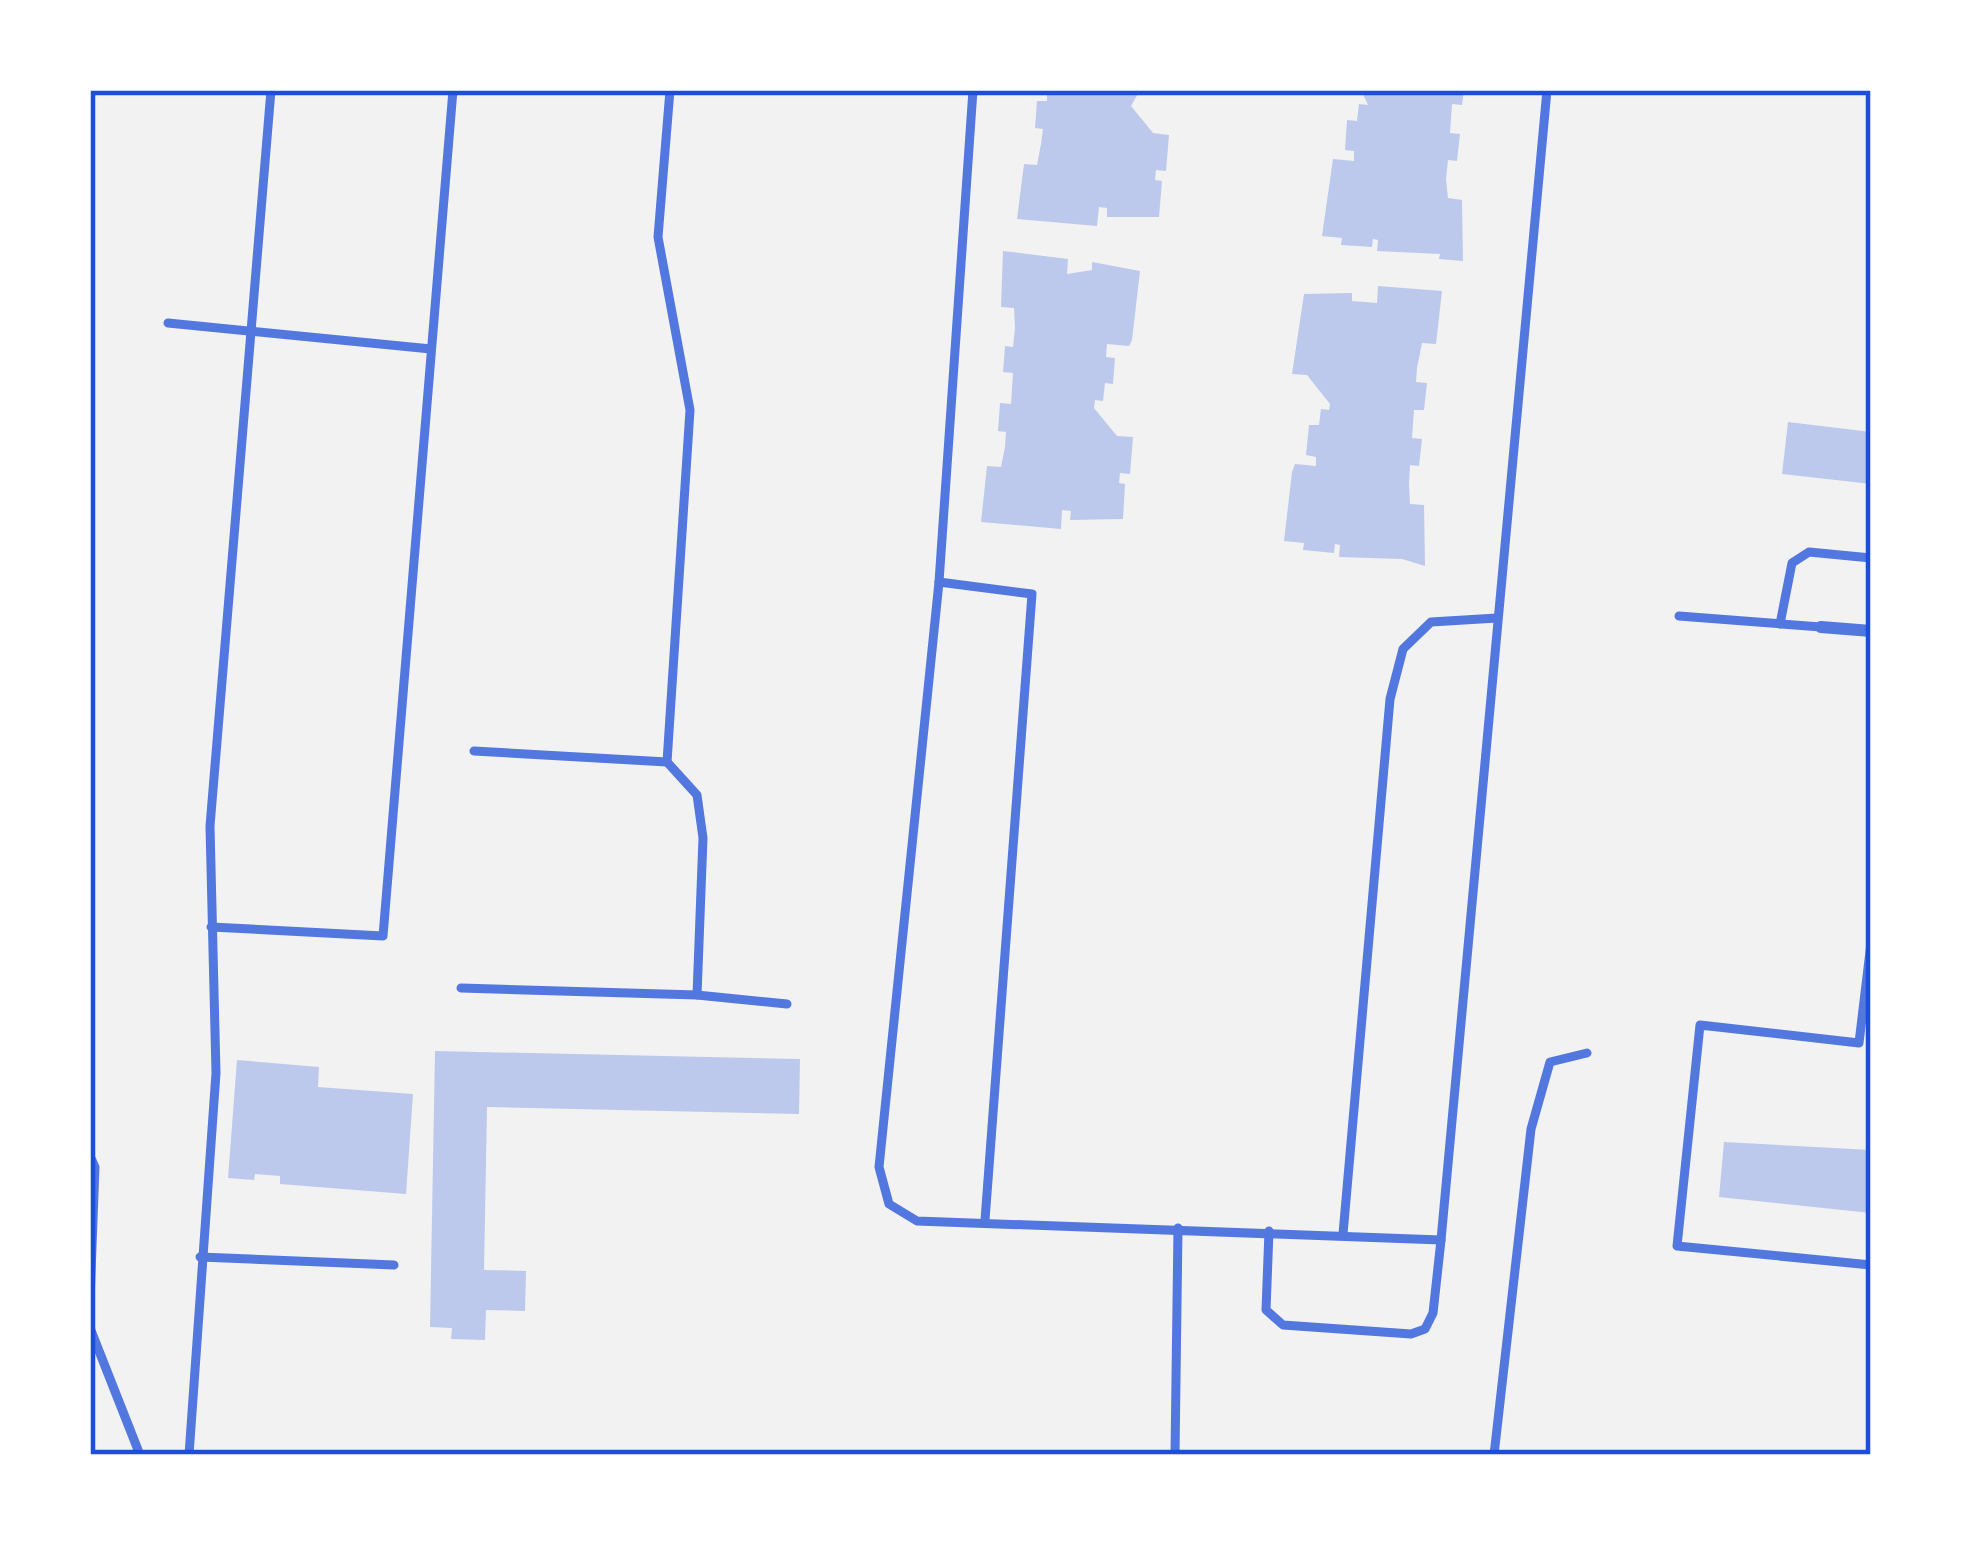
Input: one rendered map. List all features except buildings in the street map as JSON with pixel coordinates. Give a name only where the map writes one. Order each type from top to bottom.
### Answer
[{"type":"street","points":[[1821,627],[1871,631]]},
{"type":"lane","points":[[189,1455],[216,1073],[210,826],[271,90]]},
{"type":"lane","points":[[211,927],[383,936],[453,90]]},
{"type":"lane","points":[[667,762],[690,410],[658,237],[670,90]]},
{"type":"lane","points":[[973,90],[939,582],[879,1167],[889,1204],[917,1221],[1441,1240]]},
{"type":"lane","points":[[1269,1231],[1266,1310],[1272,1320],[1283,1325],[1411,1334],[1426,1329],[1433,1313],[1441,1240],[1547,90]]},
{"type":"lane","points":[[168,323],[431,350]]},
{"type":"lane","points":[[1780,624],[1792,563],[1809,552],[1871,558]]},
{"type":"lane","points":[[939,582],[1032,594],[985,1220]]},
{"type":"lane","points":[[1679,616],[1821,627]]},
{"type":"lane","points":[[1343,1234],[1390,699],[1403,649],[1431,622],[1497,618]]},
{"type":"lane","points":[[474,751],[667,762],[697,795],[704,838],[697,995]]},
{"type":"lane","points":[[1871,943],[1859,1043],[1700,1025],[1677,1246],[1871,1265]]},
{"type":"lane","points":[[460,988],[697,995],[787,1004]]},
{"type":"lane","points":[[1494,1455],[1531,1130],[1550,1062],[1587,1053]]},
{"type":"lane","points":[[90,1156],[95,1167],[90,1300]]},
{"type":"lane","points":[[1175,1455],[1178,1228]]},
{"type":"lane","points":[[200,1257],[394,1265]]},
{"type":"lane","points":[[90,1328],[140,1455]]}]
